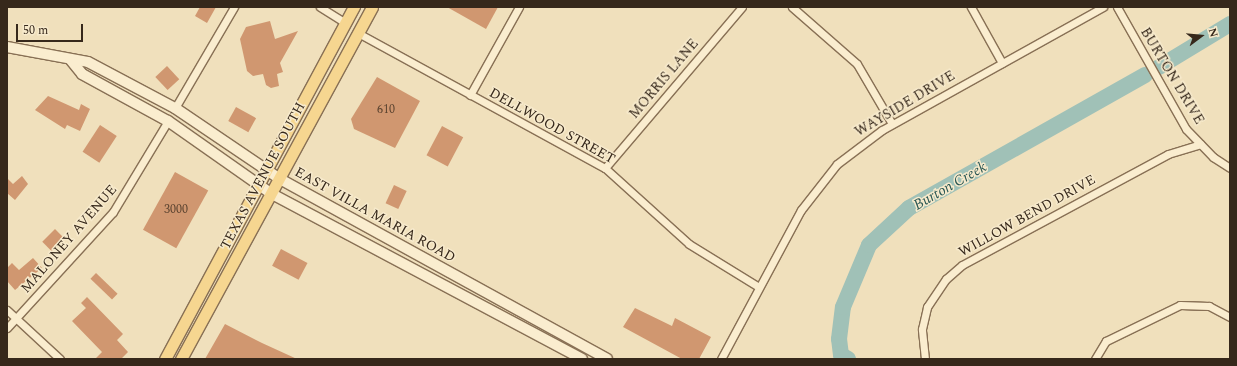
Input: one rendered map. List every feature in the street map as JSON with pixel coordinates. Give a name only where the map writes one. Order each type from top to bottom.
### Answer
[{"type":"main road","name":"TEXAS AVENUE SOUTH","points":[[165,359],[257,184],[354,7]]},
{"type":"main road","name":"TEXAS AVENUE SOUTH","points":[[181,359],[272,194],[372,7]]},
{"type":"main road","name":"EAST VILLA MARIA ROAD","points":[[7,47],[88,62],[175,108],[280,179],[607,359]]},
{"type":"main road","name":"EAST VILLA MARIA ROAD","points":[[70,59],[82,74],[168,121],[272,194],[582,359]]},
{"type":"street","points":[[175,108],[234,7]]},
{"type":"street","points":[[320,7],[346,23]]},
{"type":"street","points":[[470,95],[519,7]]},
{"type":"street","name":"MORRIS LANE","points":[[605,168],[742,7]]},
{"type":"street","points":[[792,7],[857,64],[892,124]]},
{"type":"street","points":[[971,7],[1002,63]]},
{"type":"street","name":"WAYSIDE DRIVE","points":[[721,359],[759,287],[812,193],[837,164],[892,124],[1104,7]]},
{"type":"street","name":"BURTON DRIVE","points":[[1117,7],[1186,129],[1201,144],[1230,168]]},
{"type":"street","name":"DELLWOOD STREET","points":[[358,33],[605,168],[689,244],[759,287]]},
{"type":"street","name":"MALONEY AVENUE","points":[[7,328],[113,212],[168,121]]},
{"type":"street","name":"WILLOW BEND DRIVE","points":[[925,359],[922,329],[927,307],[946,279],[962,265],[1168,154],[1201,144]]},
{"type":"street","points":[[1095,359],[1106,341],[1180,305],[1209,306],[1230,317]]},
{"type":"street","points":[[7,310],[60,359]]},
{"type":"building","points":[[200,7],[216,7],[207,23],[195,16]]},
{"type":"building","points":[[447,7],[498,7],[486,29]]},
{"type":"building","points":[[270,21],[275,39],[298,31],[280,63],[283,72],[277,74],[279,86],[271,88],[266,85],[263,74],[253,76],[247,71],[240,39],[246,27]]},
{"type":"building","points":[[167,66],[179,79],[168,90],[155,77]]},
{"type":"building","points":[[377,77],[420,101],[395,148],[354,129],[351,119]]},
{"type":"building","points":[[48,96],[79,110],[81,104],[90,109],[80,131],[67,125],[65,129],[35,110]]},
{"type":"building","points":[[236,107],[256,118],[248,132],[228,121]]},
{"type":"building","points":[[100,125],[117,136],[99,163],[83,152]]},
{"type":"building","points":[[442,126],[463,137],[448,166],[427,155]]},
{"type":"building","points":[[175,172],[208,190],[176,248],[143,230]]},
{"type":"building","points":[[22,176],[28,184],[15,200],[7,193],[7,178],[13,184]]},
{"type":"building","points":[[394,185],[407,191],[398,209],[386,203]]},
{"type":"building","points":[[55,229],[65,239],[52,252],[42,242]]},
{"type":"building","points":[[281,249],[307,263],[299,280],[272,266]]},
{"type":"building","points":[[33,258],[42,268],[15,290],[7,281],[7,268],[12,263],[19,270]]},
{"type":"building","points":[[96,273],[118,294],[112,300],[90,279]]},
{"type":"building","points":[[87,297],[123,334],[117,340],[128,352],[121,359],[95,359],[102,352],[72,321],[86,308],[81,303]]},
{"type":"building","points":[[635,308],[672,326],[675,318],[711,337],[699,359],[682,359],[623,327]]},
{"type":"building","points":[[225,324],[262,343],[297,359],[205,359]]},
{"type":"waterway","name":"Burton Creek","points":[[1159,67],[1230,24]]},
{"type":"waterway","name":"Burton Creek","points":[[848,359],[841,355],[839,339],[843,307],[869,245],[909,208],[1145,75]]}]
